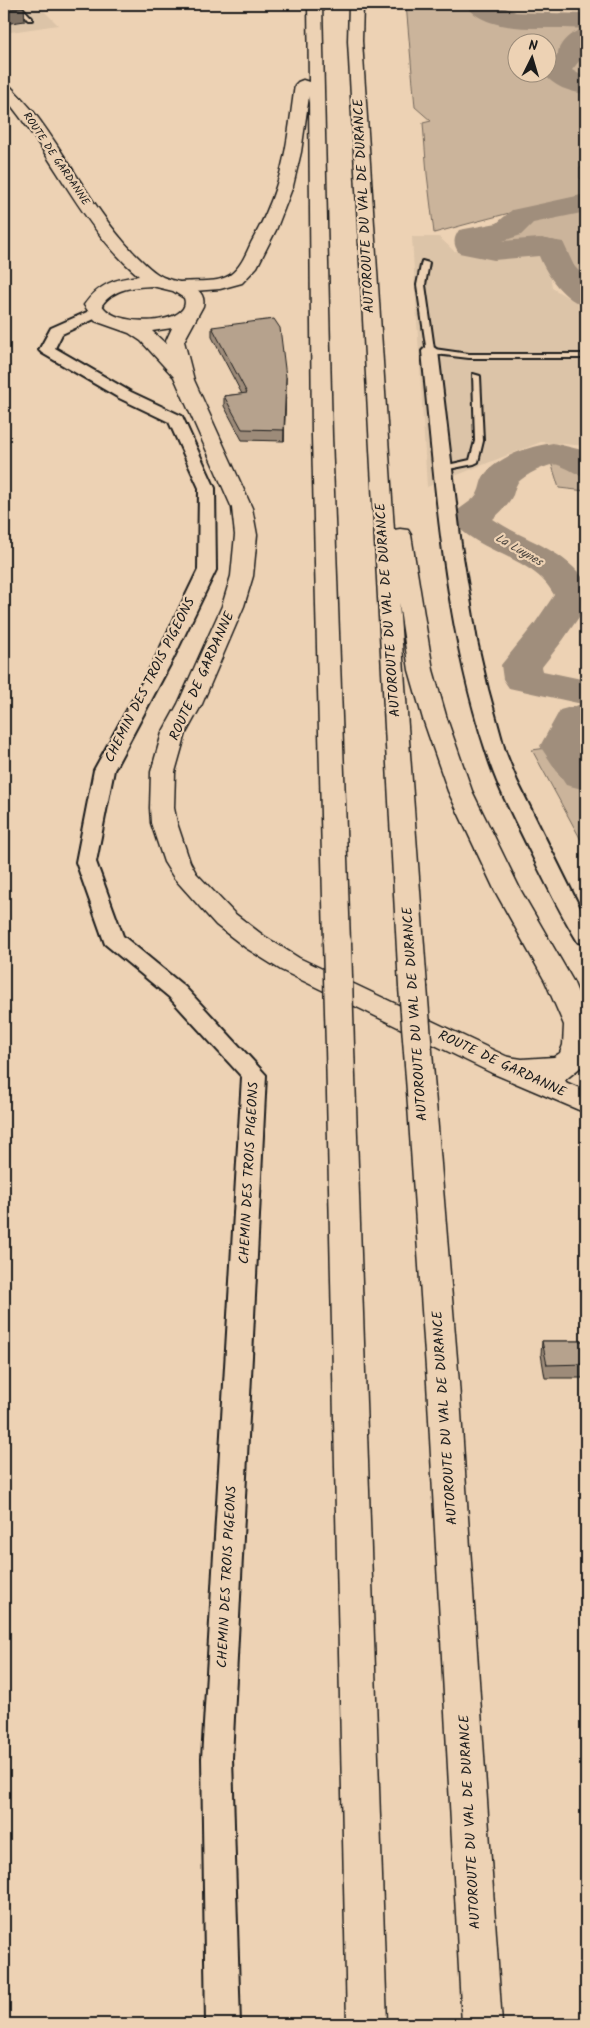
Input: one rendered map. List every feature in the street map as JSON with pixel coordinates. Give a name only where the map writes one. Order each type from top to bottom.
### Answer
[{"type":"main road","name":"AUTOROUTE DU VAL DE DURANCE","points":[[356,4],[355,41],[371,333],[413,987],[443,1382],[482,2024]]},
{"type":"main road","points":[[184,380],[160,348],[141,332],[106,320],[96,313],[93,305],[96,297],[105,290],[118,285],[156,281],[180,287],[207,286],[236,279],[244,273],[257,251],[281,195],[293,152],[314,9]]},
{"type":"main road","points":[[314,9],[320,245],[322,436],[367,2024]]},
{"type":"main road","name":"ROUTE DE GARDANNE","points":[[4,88],[27,114],[105,232]]},
{"type":"main road","points":[[105,232],[132,262],[156,281]]},
{"type":"main road","points":[[105,232],[119,264],[118,285]]},
{"type":"main road","points":[[180,287],[194,297],[195,304],[175,341],[184,380]]},
{"type":"main road","points":[[120,325],[138,327],[157,326],[174,322],[187,316]]},
{"type":"main road","points":[[371,333],[403,560],[421,670],[435,719],[460,791],[508,891],[559,981],[578,1025],[577,1045],[572,1059],[557,1077]]},
{"type":"main road","name":"ROUTE DE GARDANNE","points":[[184,380],[242,508],[246,535],[242,576],[233,606],[194,695],[174,733],[163,772],[163,815],[177,862],[187,878],[225,919],[255,942],[290,964],[502,1066],[557,1077],[586,1103]]},
{"type":"street","name":"CHEMIN DES TROIS PIGEONS","points":[[96,313],[56,331],[47,350],[125,395],[176,419],[207,488],[206,570],[164,659],[104,770],[86,862],[114,939],[177,992],[254,1075],[217,1758],[223,2024]]},
{"type":"street","points":[[430,351],[442,469],[461,608],[491,736],[513,795],[561,894],[586,937]]},
{"type":"lane","points":[[16,4],[30,19]]},
{"type":"lane","points":[[426,264],[421,285],[430,351],[469,356],[586,356]]},
{"type":"lane","points":[[442,469],[474,462],[479,441],[476,376]]},
{"type":"shaded area","points":[[4,4],[37,4],[58,25],[4,33]]},
{"type":"shaded area","points":[[406,4],[475,4],[486,12],[514,20],[536,23],[586,23],[586,33],[567,49],[564,58],[558,64],[558,32],[508,32],[508,82],[558,82],[558,77],[567,83],[586,87],[586,164],[580,168],[580,178],[586,184],[586,195],[434,233],[423,123],[431,121],[415,107]]},
{"type":"shaded area","points":[[578,48],[586,48],[586,83],[570,79],[561,72]]},
{"type":"shaded area","points":[[586,206],[586,279],[578,273],[558,242],[542,239],[498,246],[478,245],[474,240],[484,235],[515,233],[520,230],[522,222],[527,218],[569,207]]},
{"type":"shaded area","points":[[412,237],[439,237],[454,251],[548,256],[552,288],[586,308],[586,446],[541,442],[427,487]]},
{"type":"shaded area","points":[[562,456],[586,470],[586,491],[559,488],[550,459]]},
{"type":"shaded area","points":[[554,747],[563,763],[586,784],[586,849],[532,750]]},
{"type":"building","points":[[4,4],[21,4],[24,7],[4,10]]},
{"type":"building","points":[[274,319],[280,328],[286,377],[284,430],[242,429],[224,396],[247,393],[212,327]]},
{"type":"building","points":[[542,1341],[586,1341],[586,1364],[547,1365]]},
{"type":"waterway","name":"La Luynes","points":[[478,4],[502,17],[586,22]]},
{"type":"waterway","name":"La Luynes","points":[[586,36],[571,49],[571,55],[556,72],[574,84],[586,86]]},
{"type":"waterway","name":"La Luynes","points":[[586,203],[523,216],[511,229],[470,237],[470,246],[494,251],[539,247],[552,249],[560,269],[586,296]]},
{"type":"waterway","name":"La Luynes","points":[[586,466],[571,457],[561,454],[553,453],[537,457],[512,470],[499,480],[493,499],[469,518],[481,528],[542,561],[567,582],[574,595],[549,632],[521,665],[524,679],[586,692]]},
{"type":"waterway","name":"La Luynes","points":[[586,715],[575,719],[561,746],[581,776],[586,777]]}]
